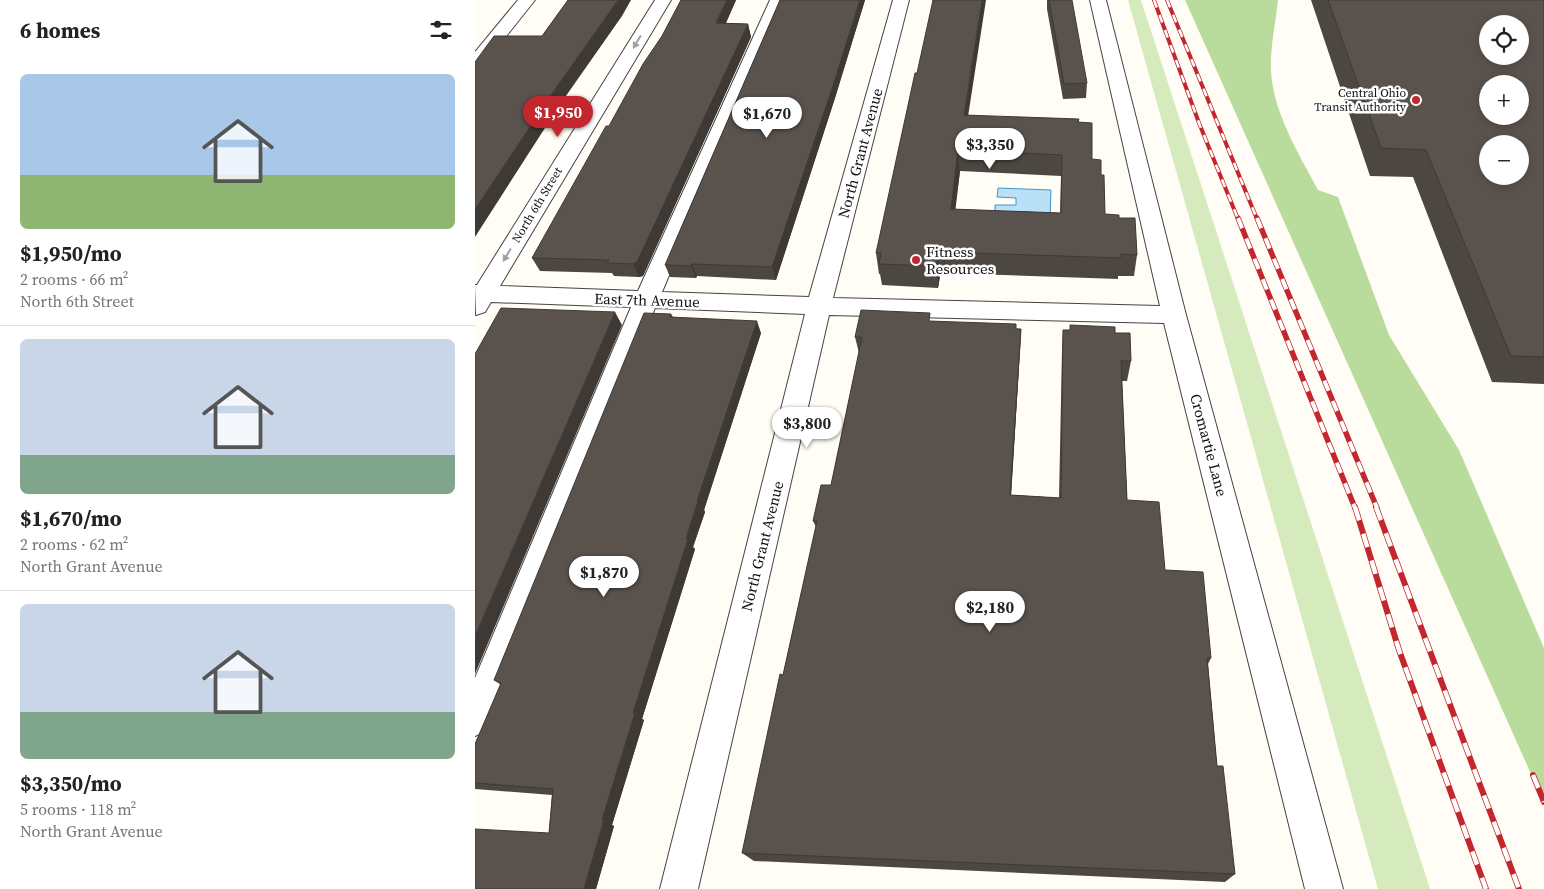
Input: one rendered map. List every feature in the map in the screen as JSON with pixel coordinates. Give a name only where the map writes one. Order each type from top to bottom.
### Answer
[{"type":"street","points":[[475,64],[527,0]]},
{"type":"street","name":"North 6th Street","points":[[478,298],[663,0]]},
{"type":"street","points":[[475,719],[647,300],[778,0]]},
{"type":"street","name":"North Grant Avenue","points":[[679,889],[819,306],[901,0]]},
{"type":"street","name":"Cromartie Lane","points":[[1098,0],[1174,315],[1325,889]]},
{"type":"street","name":"East 7th Avenue","points":[[478,298],[647,300],[1174,315]]},
{"type":"green space","points":[[1128,0],[1141,0],[1430,889],[1378,889]]},
{"type":"green space","points":[[1185,0],[1278,0],[1271,57],[1271,75],[1274,92],[1285,126],[1318,190],[1338,197],[1389,335],[1459,450],[1544,648],[1544,803]]},
{"type":"water","points":[[998,188],[1051,190],[1050,218],[995,216],[995,205],[1016,205],[1016,198],[997,197]]},
{"type":"building","points":[[568,0],[618,0],[555,89],[475,209],[475,62],[494,36],[542,36]]},
{"type":"building","points":[[681,0],[727,0],[716,23],[748,24],[637,262],[633,264],[607,263],[609,260],[532,258],[606,126],[609,126]]},
{"type":"building","points":[[780,0],[860,0],[772,267],[692,264],[691,266],[665,265]]},
{"type":"building","points":[[933,0],[982,0],[964,115],[1079,119],[1078,122],[1092,123],[1092,159],[1101,160],[1101,175],[1104,175],[1105,214],[1119,215],[1119,218],[1135,218],[1137,255],[1121,254],[1121,258],[944,252],[943,255],[938,255],[936,266],[879,264],[881,253],[876,253],[915,73],[917,73]],"holes":[[[958,150],[1062,155],[1061,213],[951,209]]]},
{"type":"building","points":[[1049,0],[1072,0],[1087,83],[1064,84]]},
{"type":"building","name":"Central Ohio Transit Authority","points":[[1328,0],[1544,0],[1544,357],[1511,356],[1426,150],[1381,148]]},
{"type":"building","points":[[501,308],[615,312],[475,636],[475,354]]},
{"type":"building","points":[[861,310],[930,313],[929,321],[1016,324],[1016,329],[1021,329],[1010,495],[1061,498],[1063,330],[1070,330],[1070,325],[1115,327],[1115,333],[1130,333],[1131,361],[1121,361],[1127,500],[1159,502],[1165,570],[1203,572],[1211,658],[1207,658],[1217,766],[1223,766],[1235,874],[742,853],[780,674],[783,675],[817,521],[813,521],[821,485],[831,485],[862,337],[855,337]]},
{"type":"building","points":[[644,313],[671,314],[670,317],[757,321],[697,501],[686,539],[688,539],[633,713],[635,713],[602,820],[604,820],[584,889],[475,889],[475,829],[549,833],[553,789],[475,783],[475,744],[501,683],[494,680]]},
{"type":"railway","points":[[1154,0],[1199,123],[1238,219]]},
{"type":"railway","points":[[1167,0],[1257,219]]},
{"type":"railway","points":[[1238,218],[1355,508]]},
{"type":"railway","points":[[1257,218],[1377,508]]},
{"type":"railway","points":[[1355,507],[1399,650],[1486,889]]},
{"type":"railway","points":[[1376,507],[1519,889]]},
{"type":"railway","points":[[1533,775],[1544,802]]},
{"type":"place","name":"Central Ohio Transit Authority","points":[[1416,100]]},
{"type":"place","name":"Fitness Resources","points":[[916,260]]}]
